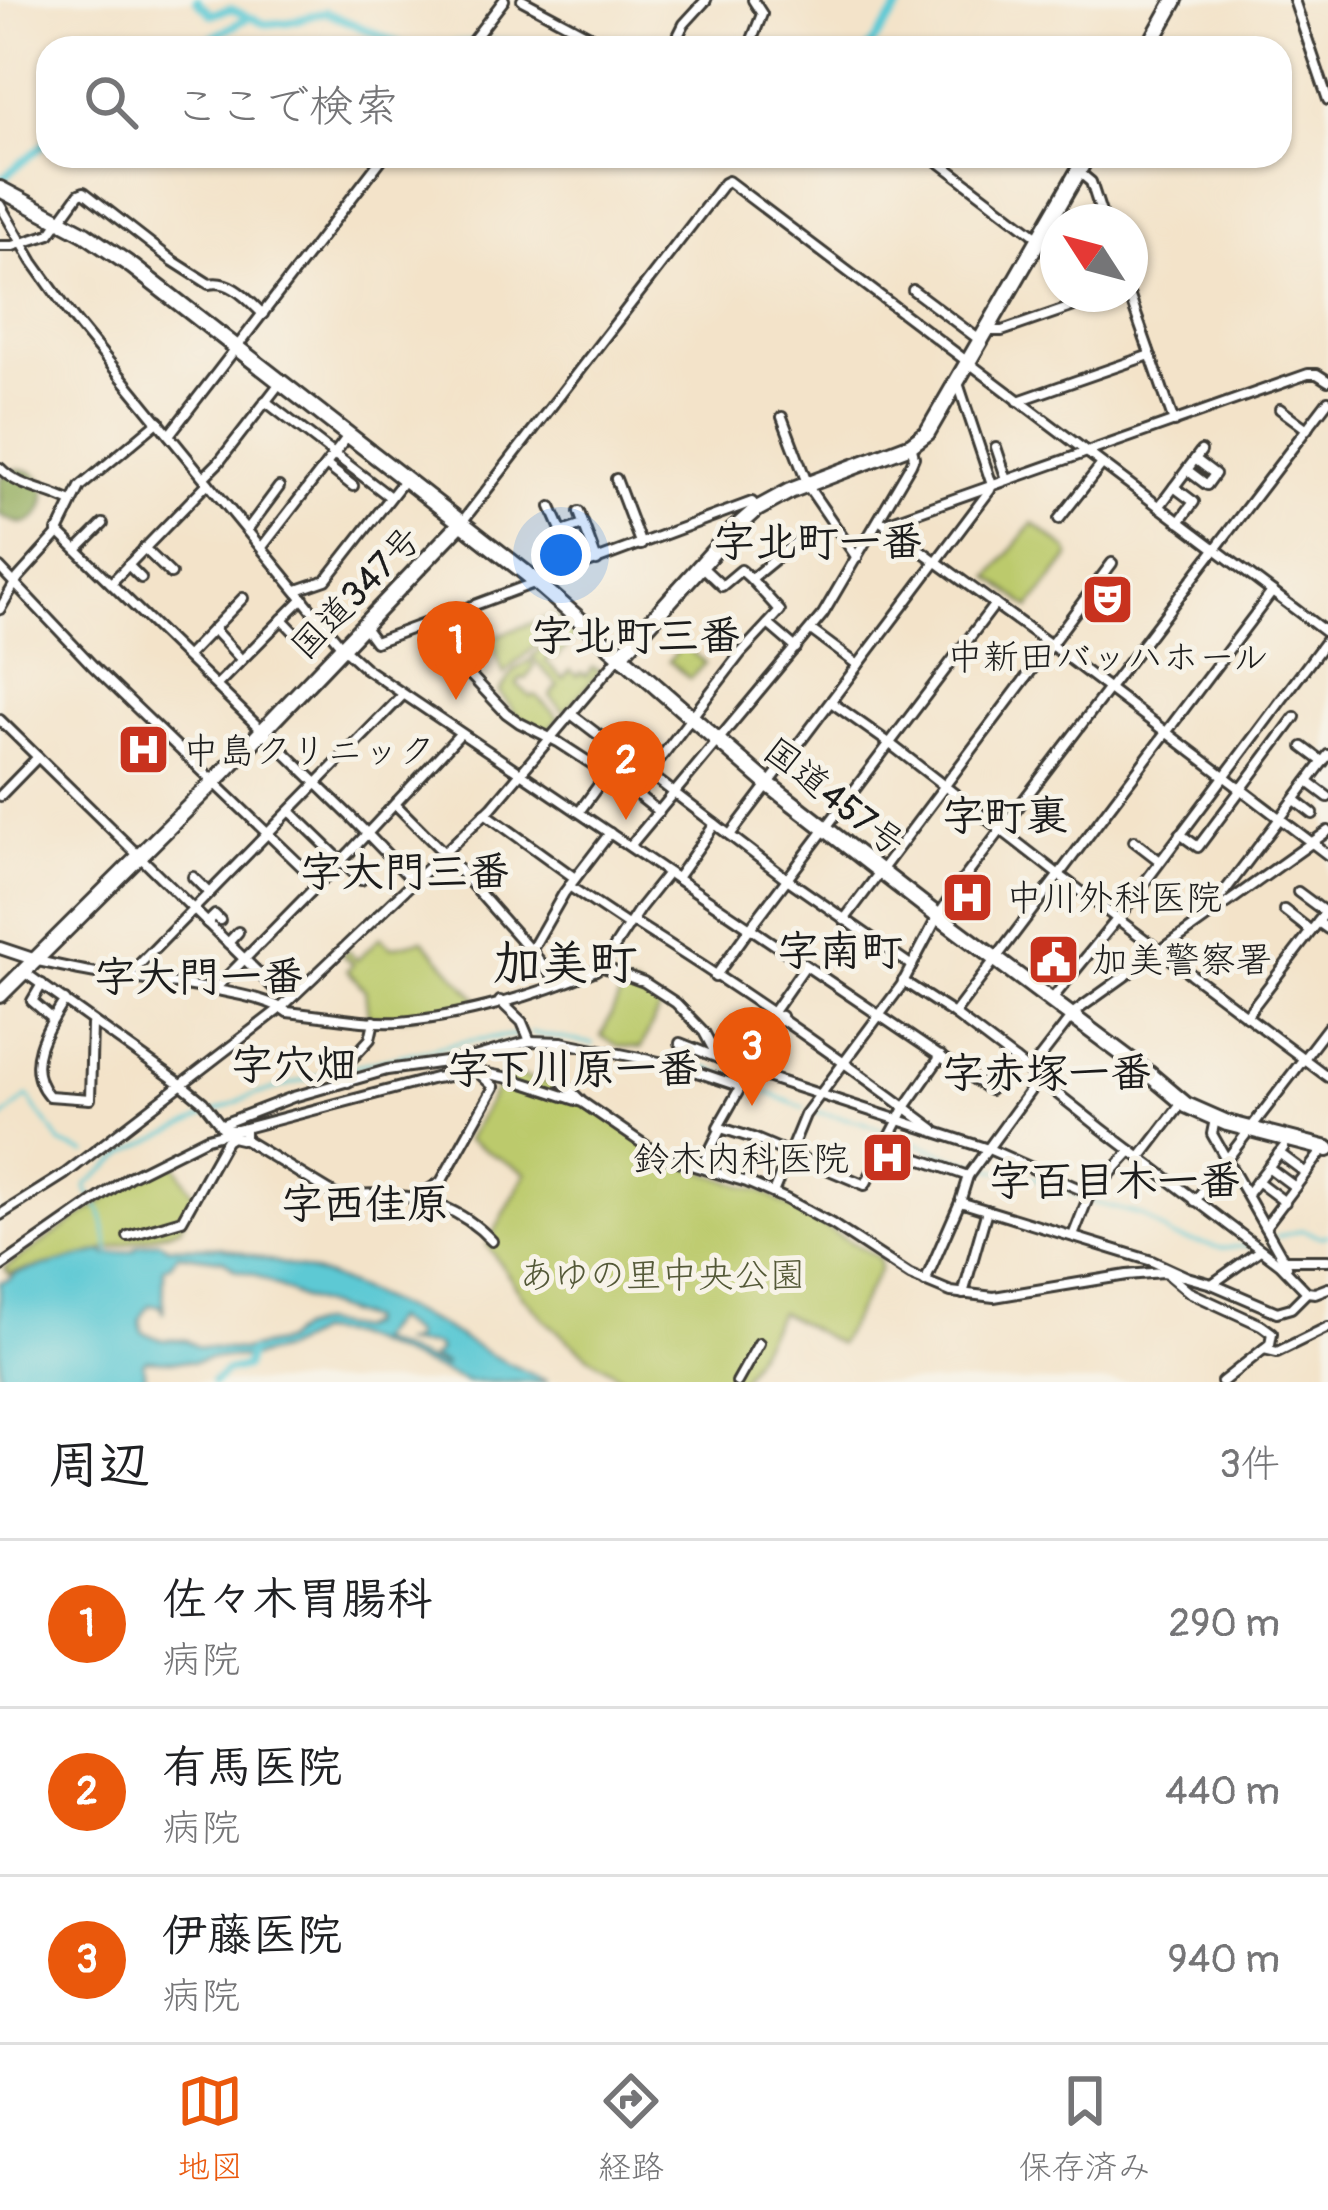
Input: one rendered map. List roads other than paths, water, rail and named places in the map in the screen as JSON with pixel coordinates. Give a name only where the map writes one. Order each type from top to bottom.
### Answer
[{"type":"highway","points":[[1155,36],[1175,0]]},
{"type":"highway","points":[[620,656],[757,509],[807,484],[911,445],[933,424],[1080,168]]},
{"type":"highway","points":[[0,189],[85,234],[133,267],[462,522]]},
{"type":"highway","name":"国道347号","points":[[0,995],[263,732],[462,522],[620,656]]},
{"type":"highway","name":"国道457号","points":[[620,656],[768,784],[1183,1101],[1215,1119],[1326,1149]]},
{"type":"main road","points":[[0,948],[30,966]]},
{"type":"street","points":[[477,36],[504,0]]},
{"type":"street","points":[[522,0],[589,36]]},
{"type":"street","points":[[546,14],[556,0]]},
{"type":"street","points":[[678,36],[706,0]]},
{"type":"street","points":[[753,0],[762,14],[755,36]]},
{"type":"street","points":[[1294,0],[1328,100]]},
{"type":"street","points":[[170,435],[375,168]]},
{"type":"street","points":[[947,168],[1039,238]]},
{"type":"street","points":[[1078,171],[1091,182],[1098,204]]},
{"type":"street","points":[[462,522],[728,181],[1328,636],[1052,1000]]},
{"type":"street","points":[[0,246],[50,234],[84,192],[173,261],[209,284],[227,284],[263,314]]},
{"type":"street","points":[[0,205],[73,318],[364,668],[990,1090],[1015,1060]]},
{"type":"street","points":[[913,290],[983,336],[1057,312]]},
{"type":"street","points":[[1135,312],[1174,422]]},
{"type":"street","points":[[1018,401],[1150,355]]},
{"type":"street","points":[[882,521],[1308,374],[1328,381]]},
{"type":"street","points":[[111,583],[206,480],[281,382]]},
{"type":"street","points":[[958,383],[992,485]]},
{"type":"street","points":[[772,1193],[805,1115],[903,982],[938,916],[1328,400]]},
{"type":"street","points":[[265,401],[390,497]]},
{"type":"street","points":[[1280,409],[1307,429]]},
{"type":"street","points":[[782,417],[807,484],[857,558]]},
{"type":"street","points":[[0,609],[14,584],[56,536],[71,502],[90,477],[159,422]]},
{"type":"street","points":[[911,464],[933,424]]},
{"type":"street","points":[[261,547],[350,435]]},
{"type":"street","points":[[631,847],[811,631],[882,521],[914,458],[911,445]]},
{"type":"street","points":[[996,447],[1007,480]]},
{"type":"street","points":[[1159,506],[1186,470],[1198,455],[1215,474],[1207,485],[1186,470]]},
{"type":"street","points":[[1059,519],[1102,464]]},
{"type":"street","points":[[326,465],[353,486]]},
{"type":"street","points":[[0,468],[18,483],[71,502]]},
{"type":"street","points":[[217,685],[282,620],[300,594],[326,580],[405,478]]},
{"type":"street","points":[[616,479],[641,544]]},
{"type":"street","points":[[730,835],[992,485]]},
{"type":"street","points":[[247,530],[279,487]]},
{"type":"street","points":[[1174,487],[1194,502],[1179,521]]},
{"type":"street","points":[[364,626],[375,642],[752,502],[757,509]]},
{"type":"street","points":[[551,507],[562,532],[583,525]]},
{"type":"street","points":[[579,512],[597,561]]},
{"type":"street","points":[[882,521],[1328,855]]},
{"type":"street","points":[[78,549],[103,524]]},
{"type":"street","points":[[57,531],[414,882]]},
{"type":"street","points":[[751,579],[795,543]]},
{"type":"street","points":[[144,548],[171,574]]},
{"type":"street","points":[[844,920],[1112,563]]},
{"type":"street","points":[[128,566],[141,578]]},
{"type":"street","points":[[649,773],[740,654],[780,611],[741,570],[722,586],[700,566]]},
{"type":"street","points":[[0,568],[108,680],[319,883]]},
{"type":"street","points":[[954,1013],[1272,592]]},
{"type":"street","points":[[187,656],[243,598]]},
{"type":"street","points":[[716,977],[995,604]]},
{"type":"street","points":[[439,619],[464,669],[513,719],[551,738],[659,812]]},
{"type":"street","points":[[282,620],[303,641]]},
{"type":"street","points":[[768,624],[796,648]]},
{"type":"street","points":[[213,629],[238,656]]},
{"type":"street","points":[[811,631],[858,666]]},
{"type":"street","points":[[0,1215],[97,1150],[281,1007],[485,813],[620,656]]},
{"type":"street","points":[[126,978],[403,695]]},
{"type":"street","points":[[831,702],[1328,1077]]},
{"type":"street","points":[[571,714],[787,879],[912,966]]},
{"type":"street","points":[[1180,834],[1198,847],[1295,717]]},
{"type":"street","points":[[0,720],[277,991]]},
{"type":"street","points":[[213,991],[460,734]]},
{"type":"street","points":[[1206,918],[1325,762],[1303,747]]},
{"type":"street","points":[[579,812],[622,754]]},
{"type":"street","points":[[0,796],[38,757]]},
{"type":"street","points":[[1308,782],[1328,797]]},
{"type":"street","points":[[1295,800],[1313,814]]},
{"type":"street","points":[[394,804],[560,984]]},
{"type":"street","points":[[291,812],[361,880]]},
{"type":"street","points":[[485,813],[631,924],[777,1014],[939,1134]]},
{"type":"street","points":[[30,966],[213,991],[276,1003],[287,1012],[374,1021],[418,1019],[560,984],[602,966],[640,908],[715,824]]},
{"type":"street","points":[[1029,1072],[1072,1015],[1328,831]]},
{"type":"street","points":[[531,951],[572,882],[610,833]]},
{"type":"street","points":[[1134,841],[1160,861]]},
{"type":"street","points":[[193,877],[209,892]]},
{"type":"street","points":[[1246,1016],[1327,910],[1298,892]]},
{"type":"street","points":[[1284,910],[1311,931]]},
{"type":"street","points":[[207,923],[215,915],[220,920]]},
{"type":"street","points":[[1318,922],[1328,929]]},
{"type":"street","points":[[228,943],[238,932]]},
{"type":"street","points":[[30,966],[42,984],[182,1084],[224,1128],[244,1131],[245,1140]]},
{"type":"street","points":[[602,966],[644,982],[676,1003],[704,1032],[718,1058]]},
{"type":"street","points":[[806,966],[718,1127],[865,1184],[904,1108],[941,1057]]},
{"type":"street","points":[[903,982],[954,1013],[1290,1273],[1307,1292],[1328,1288]]},
{"type":"street","points":[[42,984],[32,1001],[53,1018]]},
{"type":"street","points":[[65,1000],[41,1042],[37,1073],[49,1096],[90,1100],[92,1023]]},
{"type":"street","points":[[500,1001],[529,1036]]},
{"type":"street","points":[[345,1074],[370,1039],[374,1021]]},
{"type":"street","points":[[1196,1201],[1328,1027]]},
{"type":"street","points":[[0,1267],[130,1177],[292,1097],[345,1074],[467,1059],[529,1036],[820,1094],[987,1149],[1091,1194]]},
{"type":"street","points":[[561,1042],[563,1083],[652,1151],[772,1193],[819,1216],[925,1282],[963,1294],[1010,1296],[1164,1272],[1212,1284],[1280,1312],[1307,1292]]},
{"type":"street","points":[[680,1043],[718,1058],[745,1081]]},
{"type":"street","points":[[224,1128],[478,1072],[582,1102]]},
{"type":"street","points":[[416,1197],[441,1182],[494,1087],[478,1072]]},
{"type":"street","points":[[925,1282],[972,1169],[1038,1080]]},
{"type":"street","points":[[1140,1158],[1183,1101]]},
{"type":"street","points":[[1215,1119],[1212,1134],[1290,1273]]},
{"type":"street","points":[[702,1166],[721,1128]]},
{"type":"street","points":[[128,1236],[182,1220],[232,1137],[245,1140],[339,1196],[416,1197],[463,1217],[492,1241]]},
{"type":"street","points":[[888,1139],[972,1169]]},
{"type":"street","points":[[1266,1228],[1326,1149]]},
{"type":"street","points":[[1247,1194],[1281,1150],[1306,1173]]},
{"type":"street","points":[[1073,1236],[1091,1194],[1131,1151]]},
{"type":"street","points":[[1268,1167],[1295,1187]]},
{"type":"street","points":[[1257,1181],[1285,1202]]},
{"type":"street","points":[[960,1202],[1153,1261],[1183,1276]]},
{"type":"street","points":[[963,1294],[988,1210]]},
{"type":"street","points":[[1212,1284],[1260,1250]]},
{"type":"street","points":[[1283,1260],[1328,1260]]},
{"type":"street","points":[[1164,1272],[1189,1292],[1267,1328],[1272,1336],[1270,1344],[1222,1382]]},
{"type":"street","points":[[1264,1349],[1277,1352],[1328,1327]]},
{"type":"street","points":[[737,1382],[759,1343]]},
{"type":"water","points":[[158,1241],[169,1247],[220,1247],[328,1276],[434,1322],[548,1382],[468,1382],[349,1335],[317,1332],[285,1349],[254,1357],[146,1360],[145,1382],[0,1382],[0,1282],[17,1273]],"holes":[[[178,1254],[223,1260],[235,1270],[300,1297],[368,1320],[367,1325],[357,1329],[318,1323],[282,1342],[242,1350],[162,1340],[142,1332],[140,1319],[149,1305],[161,1306],[163,1314],[164,1268]],[[393,1319],[413,1334],[414,1338],[400,1343],[436,1346],[439,1351],[431,1358],[444,1367],[375,1341]]]},
{"type":"waterway","points":[[196,0],[211,14],[231,9],[265,24],[325,12],[381,36]]},
{"type":"waterway","points":[[878,36],[905,0]]},
{"type":"waterway","points":[[215,36],[248,18]]},
{"type":"waterway","points":[[0,180],[36,151]]},
{"type":"waterway","points":[[531,1033],[593,1044]]},
{"type":"waterway","points":[[349,1067],[522,1034]]},
{"type":"waterway","points":[[666,1060],[709,1068],[804,1108]]},
{"type":"waterway","points":[[92,1198],[87,1184],[126,1153],[251,1096],[340,1069]]},
{"type":"waterway","points":[[0,1121],[28,1096],[60,1143],[86,1153]]},
{"type":"waterway","points":[[813,1111],[862,1122],[994,1170],[1036,1178],[1082,1198]]},
{"type":"waterway","points":[[1091,1202],[1142,1215],[1173,1237],[1221,1248],[1251,1246]]},
{"type":"waterway","points":[[97,1206],[110,1254]]},
{"type":"waterway","points":[[1277,1237],[1302,1230],[1328,1235]]},
{"type":"waterway","points":[[213,1382],[226,1371],[245,1367],[250,1352]]},
{"type":"place","name":"中新田バッハホール","points":[[1108,600]]},
{"type":"place","name":"佐々木胃腸科","points":[[456,700]]},
{"type":"place","name":"中島クリニック","points":[[144,750]]},
{"type":"place","name":"有馬医院","points":[[626,820]]},
{"type":"place","name":"中川外科医院","points":[[967,897]]},
{"type":"place","name":"加美警察署","points":[[1053,959]]},
{"type":"place","name":"伊藤医院","points":[[752,1106]]},
{"type":"place","name":"鈴木内科医院","points":[[888,1158]]},
{"type":"district","name":"字北町一番","points":[[818,541]]},
{"type":"district","name":"字北町三番","points":[[636,635]]},
{"type":"district","name":"字町裏","points":[[1005,815]]},
{"type":"district","name":"字大門三番","points":[[405,871]]},
{"type":"district","name":"字南町","points":[[840,950]]},
{"type":"district","name":"加美町","points":[[565,962]]},
{"type":"district","name":"字大門一番","points":[[199,976]]},
{"type":"district","name":"字穴畑","points":[[294,1064]]},
{"type":"district","name":"字下川原一番","points":[[573,1068]]},
{"type":"district","name":"字赤塚一番","points":[[1047,1072]]},
{"type":"district","name":"字百目木一番","points":[[1115,1180]]},
{"type":"district","name":"字西佳原","points":[[365,1203]]},
{"type":"park label","name":"あゆの里中央公園","points":[[662,1274]]}]
